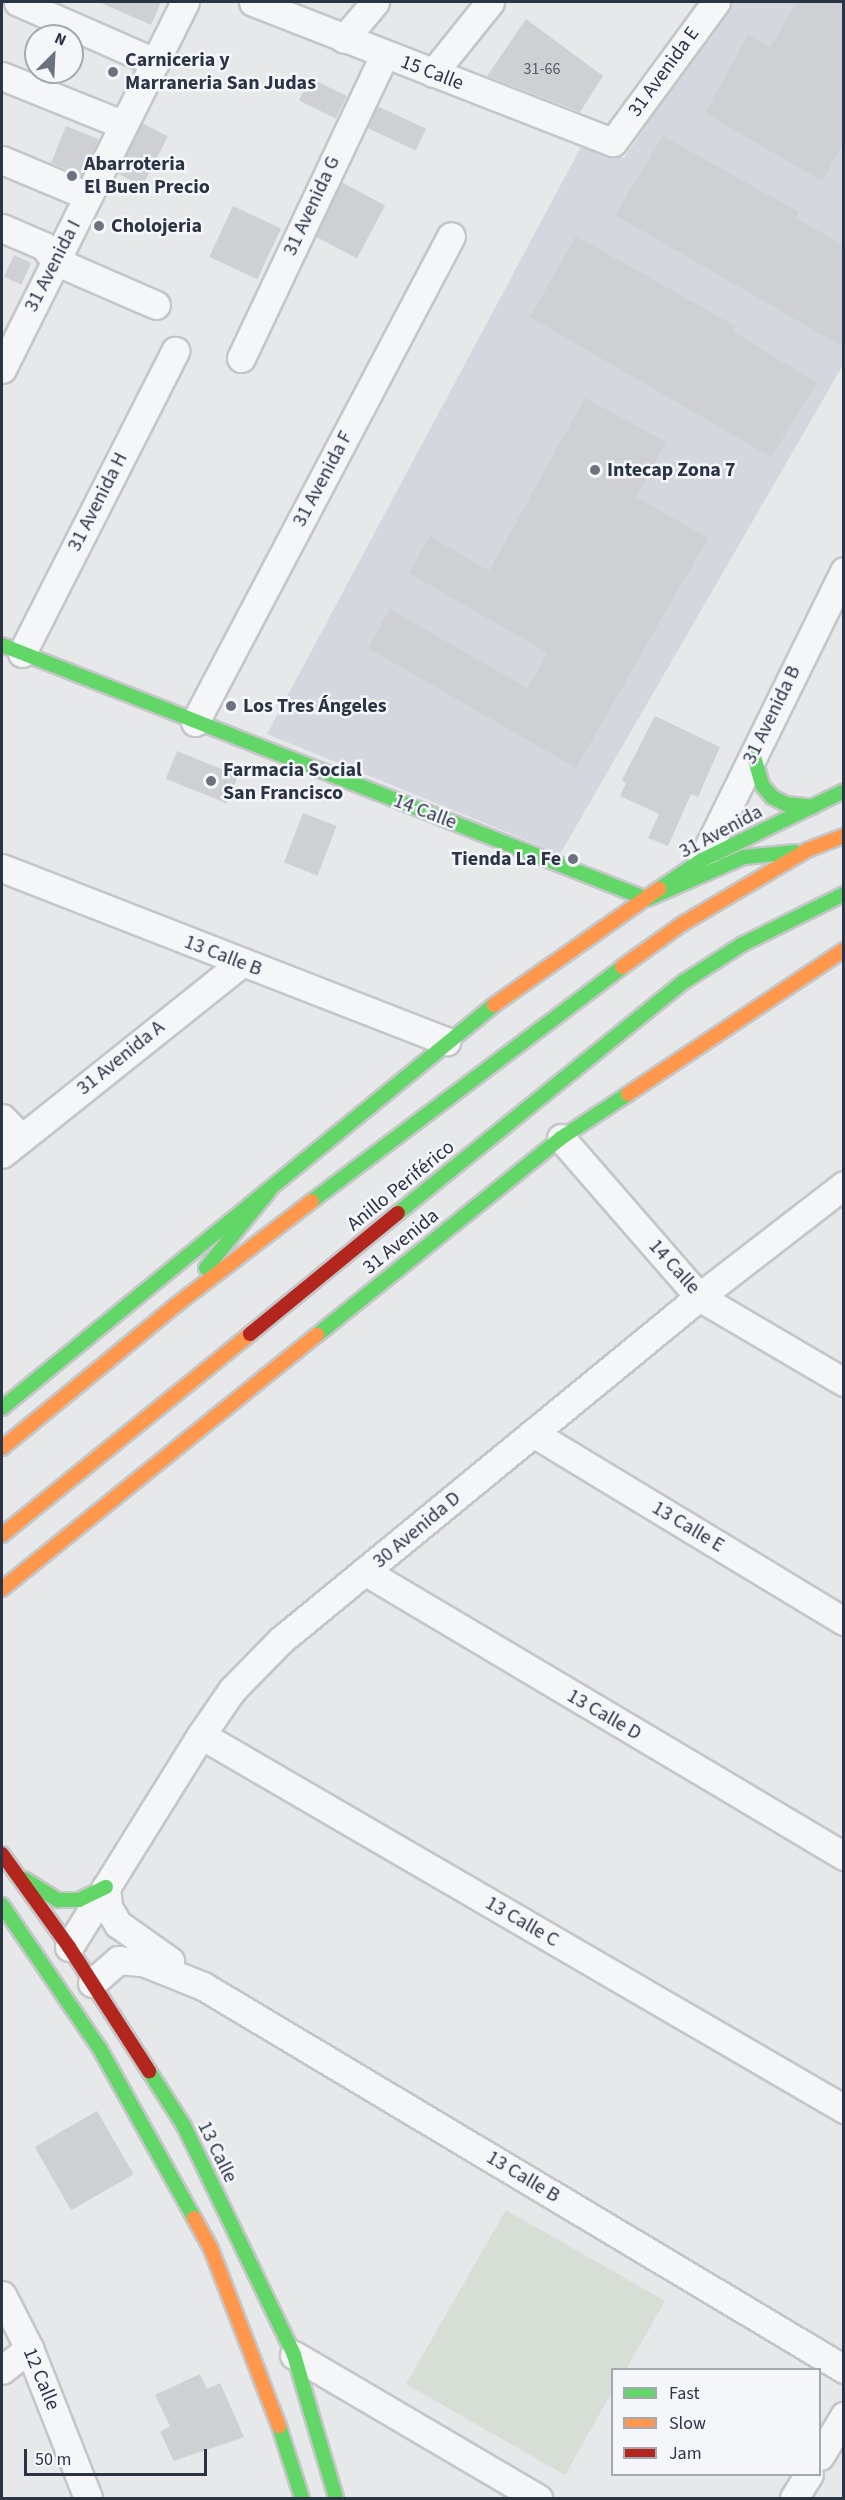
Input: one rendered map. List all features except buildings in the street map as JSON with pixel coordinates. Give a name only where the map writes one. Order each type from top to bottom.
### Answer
[{"type":"main road","name":"14 Calle","points":[[12,649],[647,899]]},
{"type":"main road","points":[[753,753],[762,785],[772,797],[786,804],[813,807]]},
{"type":"main road","name":"31 Avenida","points":[[2,1408],[269,1191],[446,1041],[702,860],[843,791]]},
{"type":"main road","name":"Anillo Periférico","points":[[2,1448],[176,1305],[682,924],[807,850],[843,836]]},
{"type":"main road","points":[[647,899],[744,857],[807,850]]},
{"type":"main road","name":"Anillo Periférico","points":[[2,1535],[685,981],[741,945],[843,894]]},
{"type":"main road","name":"31 Avenida","points":[[2,1589],[561,1138],[843,950]]},
{"type":"main road","points":[[176,1305],[269,1191]]},
{"type":"main road","name":"13 Calle","points":[[2,1854],[69,1947],[184,2126],[294,2355],[336,2499]]},
{"type":"main road","points":[[17,1875],[58,1900],[79,1900],[106,1887]]},
{"type":"main road","points":[[2,1905],[100,2049],[211,2249],[291,2456],[302,2499]]},
{"type":"street","points":[[18,2],[155,62]]},
{"type":"street","name":"31 Avenida I","points":[[2,369],[185,2]]},
{"type":"street","name":"15 Calle","points":[[253,2],[384,55],[613,142]]},
{"type":"street","points":[[344,39],[375,2]]},
{"type":"street","points":[[434,73],[490,2]]},
{"type":"street","name":"31 Avenida E","points":[[613,142],[716,2]]},
{"type":"street","name":"31 Avenida G","points":[[241,358],[384,55]]},
{"type":"street","points":[[2,76],[124,125]]},
{"type":"street","points":[[2,160],[88,196]]},
{"type":"street","points":[[2,228],[44,246],[55,261],[156,304]]},
{"type":"street","name":"31 Avenida F","points":[[195,722],[451,236]]},
{"type":"street","name":"31 Avenida H","points":[[12,649],[175,351]]},
{"type":"street","name":"31 Avenida B","points":[[702,860],[843,571]]},
{"type":"street","name":"13 Calle B","points":[[2,868],[446,1041]]},
{"type":"street","name":"31 Avenida A","points":[[11,1146],[241,963]]},
{"type":"street","points":[[2,1118],[11,1146]]},
{"type":"street","name":"14 Calle","points":[[561,1138],[699,1297],[843,1382]]},
{"type":"street","name":"30 Avenida D","points":[[69,1947],[201,1735],[232,1690],[281,1640],[699,1297],[843,1185]]},
{"type":"street","name":"13 Calle E","points":[[533,1433],[843,1621]]},
{"type":"street","name":"13 Calle D","points":[[366,1572],[843,1856]]},
{"type":"street","name":"13 Calle C","points":[[201,1735],[843,2109]]},
{"type":"street","name":"13 Calle B","points":[[106,1887],[108,1907],[118,1924],[203,1986],[843,2369]]},
{"type":"street","name":"13 Calle B","points":[[92,1983],[118,1960],[143,1962],[203,1986]]},
{"type":"street","name":"12 Calle","points":[[2,2295],[28,2348],[88,2499]]},
{"type":"street","points":[[2,2370],[28,2348]]},
{"type":"street","points":[[294,2355],[538,2499]]},
{"type":"street","points":[[821,2453],[843,2416]]},
{"type":"street","points":[[794,2499],[807,2476]]},
{"type":"shaded area","name":"Intecap Zona 7","points":[[732,2],[843,2],[843,365],[560,854],[267,734],[582,145],[624,158]]},
{"type":"shaded area","points":[[506,2210],[665,2301],[627,2368],[611,2368],[611,2394],[565,2475],[406,2384]]},
{"type":"traffic: fast","points":[[2,645],[647,899]]},
{"type":"traffic: fast","points":[[753,753],[762,785],[772,797],[786,804],[813,807]]},
{"type":"traffic: fast","points":[[659,889],[702,860],[844,791]]},
{"type":"traffic: fast","points":[[647,899],[744,857],[796,852]]},
{"type":"traffic: fast","points":[[398,1213],[685,981],[741,945],[844,894]]},
{"type":"traffic: fast","points":[[312,1201],[622,967]]},
{"type":"traffic: fast","points":[[2,1408],[494,1005]]},
{"type":"traffic: fast","points":[[317,1335],[561,1138],[628,1094]]},
{"type":"traffic: fast","points":[[206,1268],[269,1191]]},
{"type":"traffic: fast","points":[[24,1879],[58,1900],[79,1900],[106,1887]]},
{"type":"traffic: fast","points":[[2,1905],[100,2049],[194,2218]]},
{"type":"traffic: fast","points":[[149,2071],[184,2126],[294,2355],[336,2498]]},
{"type":"traffic: fast","points":[[279,2426],[302,2498]]},
{"type":"traffic: slow","points":[[622,967],[682,924],[807,850],[844,836]]},
{"type":"traffic: slow","points":[[494,1005],[659,889]]},
{"type":"traffic: slow","points":[[628,1094],[844,950]]},
{"type":"traffic: slow","points":[[2,1448],[176,1305],[312,1201]]},
{"type":"traffic: slow","points":[[2,1535],[250,1334]]},
{"type":"traffic: slow","points":[[2,1589],[317,1335]]},
{"type":"traffic: slow","points":[[194,2218],[211,2249],[279,2426]]},
{"type":"traffic: jam","points":[[250,1334],[398,1213]]},
{"type":"traffic: jam","points":[[2,1854],[69,1947],[149,2071]]},
{"type":"place","name":"Carniceria y Marraneria San Judas","points":[[113,72]]},
{"type":"place","name":"Abarroteria El Buen Precio","points":[[72,176]]},
{"type":"place","name":"Cholojeria","points":[[99,226]]},
{"type":"place","name":"Intecap Zona 7","points":[[595,470]]},
{"type":"place","name":"Los Tres Ángeles","points":[[231,706]]},
{"type":"place","name":"Farmacia Social San Francisco","points":[[211,781]]},
{"type":"place","name":"Tienda La Fe","points":[[573,859]]}]
